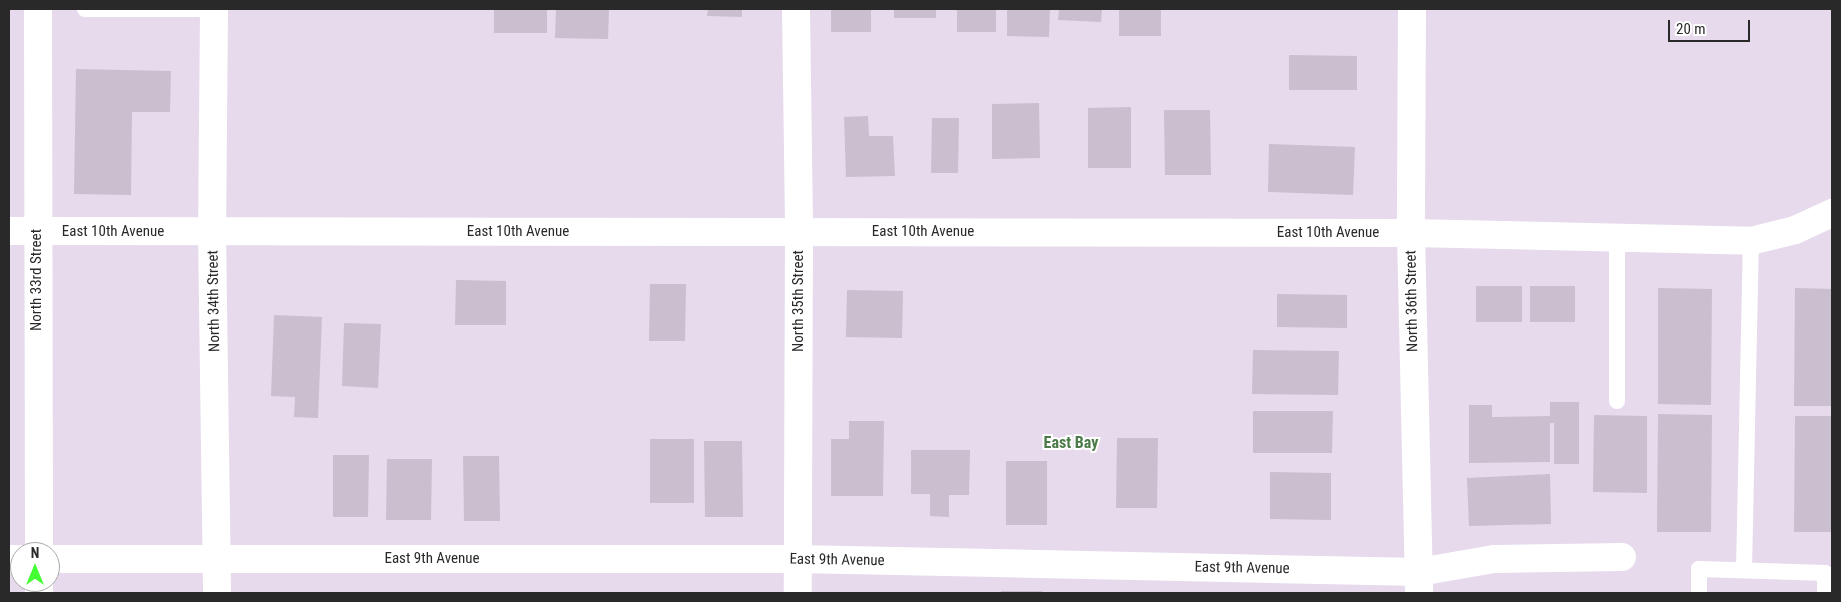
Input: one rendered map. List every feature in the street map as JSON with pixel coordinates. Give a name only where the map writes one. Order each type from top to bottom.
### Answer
[{"type":"street","name":"North 33rd Street","points":[[38,9],[39,542]]},
{"type":"street","name":"North 34th Street","points":[[214,9],[212,231],[217,593]]},
{"type":"street","name":"North 35th Street","points":[[796,9],[800,232],[798,593]]},
{"type":"street","name":"North 36th Street","points":[[1412,9],[1411,233],[1419,583]]},
{"type":"street","name":"East 10th Avenue","points":[[9,231],[1411,233],[1751,241],[1794,230],[1832,213]]},
{"type":"street","name":"East 9th Avenue","points":[[60,559],[798,559],[1419,583],[1494,559],[1622,557]]},
{"type":"lane","points":[[85,9],[214,9]]},
{"type":"lane","points":[[1617,237],[1617,401]]},
{"type":"lane","points":[[1744,570],[1751,241]]},
{"type":"lane","points":[[1699,593],[1699,569],[1825,573],[1825,593]]},
{"type":"building","points":[[494,9],[547,9],[547,33],[494,33]]},
{"type":"building","points":[[556,9],[609,9],[608,39],[555,38]]},
{"type":"building","points":[[708,9],[742,9],[742,17],[707,16]]},
{"type":"building","points":[[831,9],[871,9],[871,32],[831,32]]},
{"type":"building","points":[[894,9],[936,9],[936,18],[894,18]]},
{"type":"building","points":[[957,9],[996,9],[996,32],[957,32]]},
{"type":"building","points":[[1007,9],[1050,9],[1049,37],[1007,36]]},
{"type":"building","points":[[1059,9],[1102,9],[1101,22],[1058,20]]},
{"type":"building","points":[[1119,9],[1161,9],[1161,36],[1119,36]]},
{"type":"building","points":[[1289,55],[1357,56],[1357,90],[1289,90]]},
{"type":"building","points":[[76,69],[171,71],[170,112],[132,112],[131,195],[74,194]]},
{"type":"building","points":[[1039,103],[1040,158],[992,159],[992,104]]},
{"type":"building","points":[[1131,107],[1131,168],[1088,168],[1088,108]]},
{"type":"building","points":[[1164,110],[1210,110],[1211,175],[1165,175]]},
{"type":"building","points":[[868,116],[869,136],[893,136],[895,176],[846,177],[844,117]]},
{"type":"building","points":[[932,118],[959,118],[958,173],[931,173]]},
{"type":"building","points":[[1269,144],[1355,147],[1353,195],[1268,192]]},
{"type":"building","points":[[456,280],[506,281],[506,325],[455,325]]},
{"type":"building","points":[[650,284],[686,284],[685,341],[649,341]]},
{"type":"building","points":[[1476,286],[1522,286],[1522,322],[1476,322]]},
{"type":"building","points":[[1530,286],[1575,286],[1575,322],[1530,322]]},
{"type":"building","points":[[1658,288],[1712,289],[1711,405],[1658,404]]},
{"type":"building","points":[[1795,288],[1832,289],[1832,406],[1794,406]]},
{"type":"building","points":[[847,290],[903,291],[902,338],[846,337]]},
{"type":"building","points":[[1277,294],[1347,295],[1347,328],[1277,327]]},
{"type":"building","points":[[274,315],[322,317],[318,418],[294,417],[295,397],[271,396]]},
{"type":"building","points":[[344,323],[381,324],[378,388],[342,386]]},
{"type":"building","points":[[1253,350],[1339,351],[1338,395],[1252,394]]},
{"type":"building","points":[[1550,402],[1579,402],[1579,464],[1554,464],[1554,423],[1550,423],[1550,462],[1469,463],[1469,405],[1492,405],[1492,417],[1550,416]]},
{"type":"building","points":[[1253,411],[1333,411],[1332,453],[1253,453]]},
{"type":"building","points":[[1658,414],[1712,415],[1711,532],[1657,532]]},
{"type":"building","points":[[1594,415],[1647,416],[1647,493],[1593,492]]},
{"type":"building","points":[[1795,416],[1832,416],[1832,532],[1794,532]]},
{"type":"building","points":[[849,421],[884,421],[883,496],[831,496],[831,439],[849,439]]},
{"type":"building","points":[[1117,438],[1158,438],[1157,508],[1116,508]]},
{"type":"building","points":[[650,439],[694,439],[694,503],[650,503]]},
{"type":"building","points":[[704,441],[742,441],[743,517],[705,517]]},
{"type":"building","points":[[911,450],[970,450],[969,495],[949,495],[949,517],[930,516],[930,494],[911,494]]},
{"type":"building","points":[[333,455],[369,455],[368,517],[333,517]]},
{"type":"building","points":[[463,456],[499,456],[500,521],[464,521]]},
{"type":"building","points":[[387,459],[432,459],[431,520],[386,520]]},
{"type":"building","points":[[1006,461],[1047,461],[1047,525],[1006,525]]},
{"type":"building","points":[[1270,472],[1331,473],[1331,520],[1270,519]]},
{"type":"building","points":[[1550,474],[1551,524],[1469,526],[1467,478]]},
{"type":"building","points":[[1001,591],[1042,591],[1042,593],[1001,593]]},
{"type":"district","name":"East Bay","points":[[1071,443]]}]
